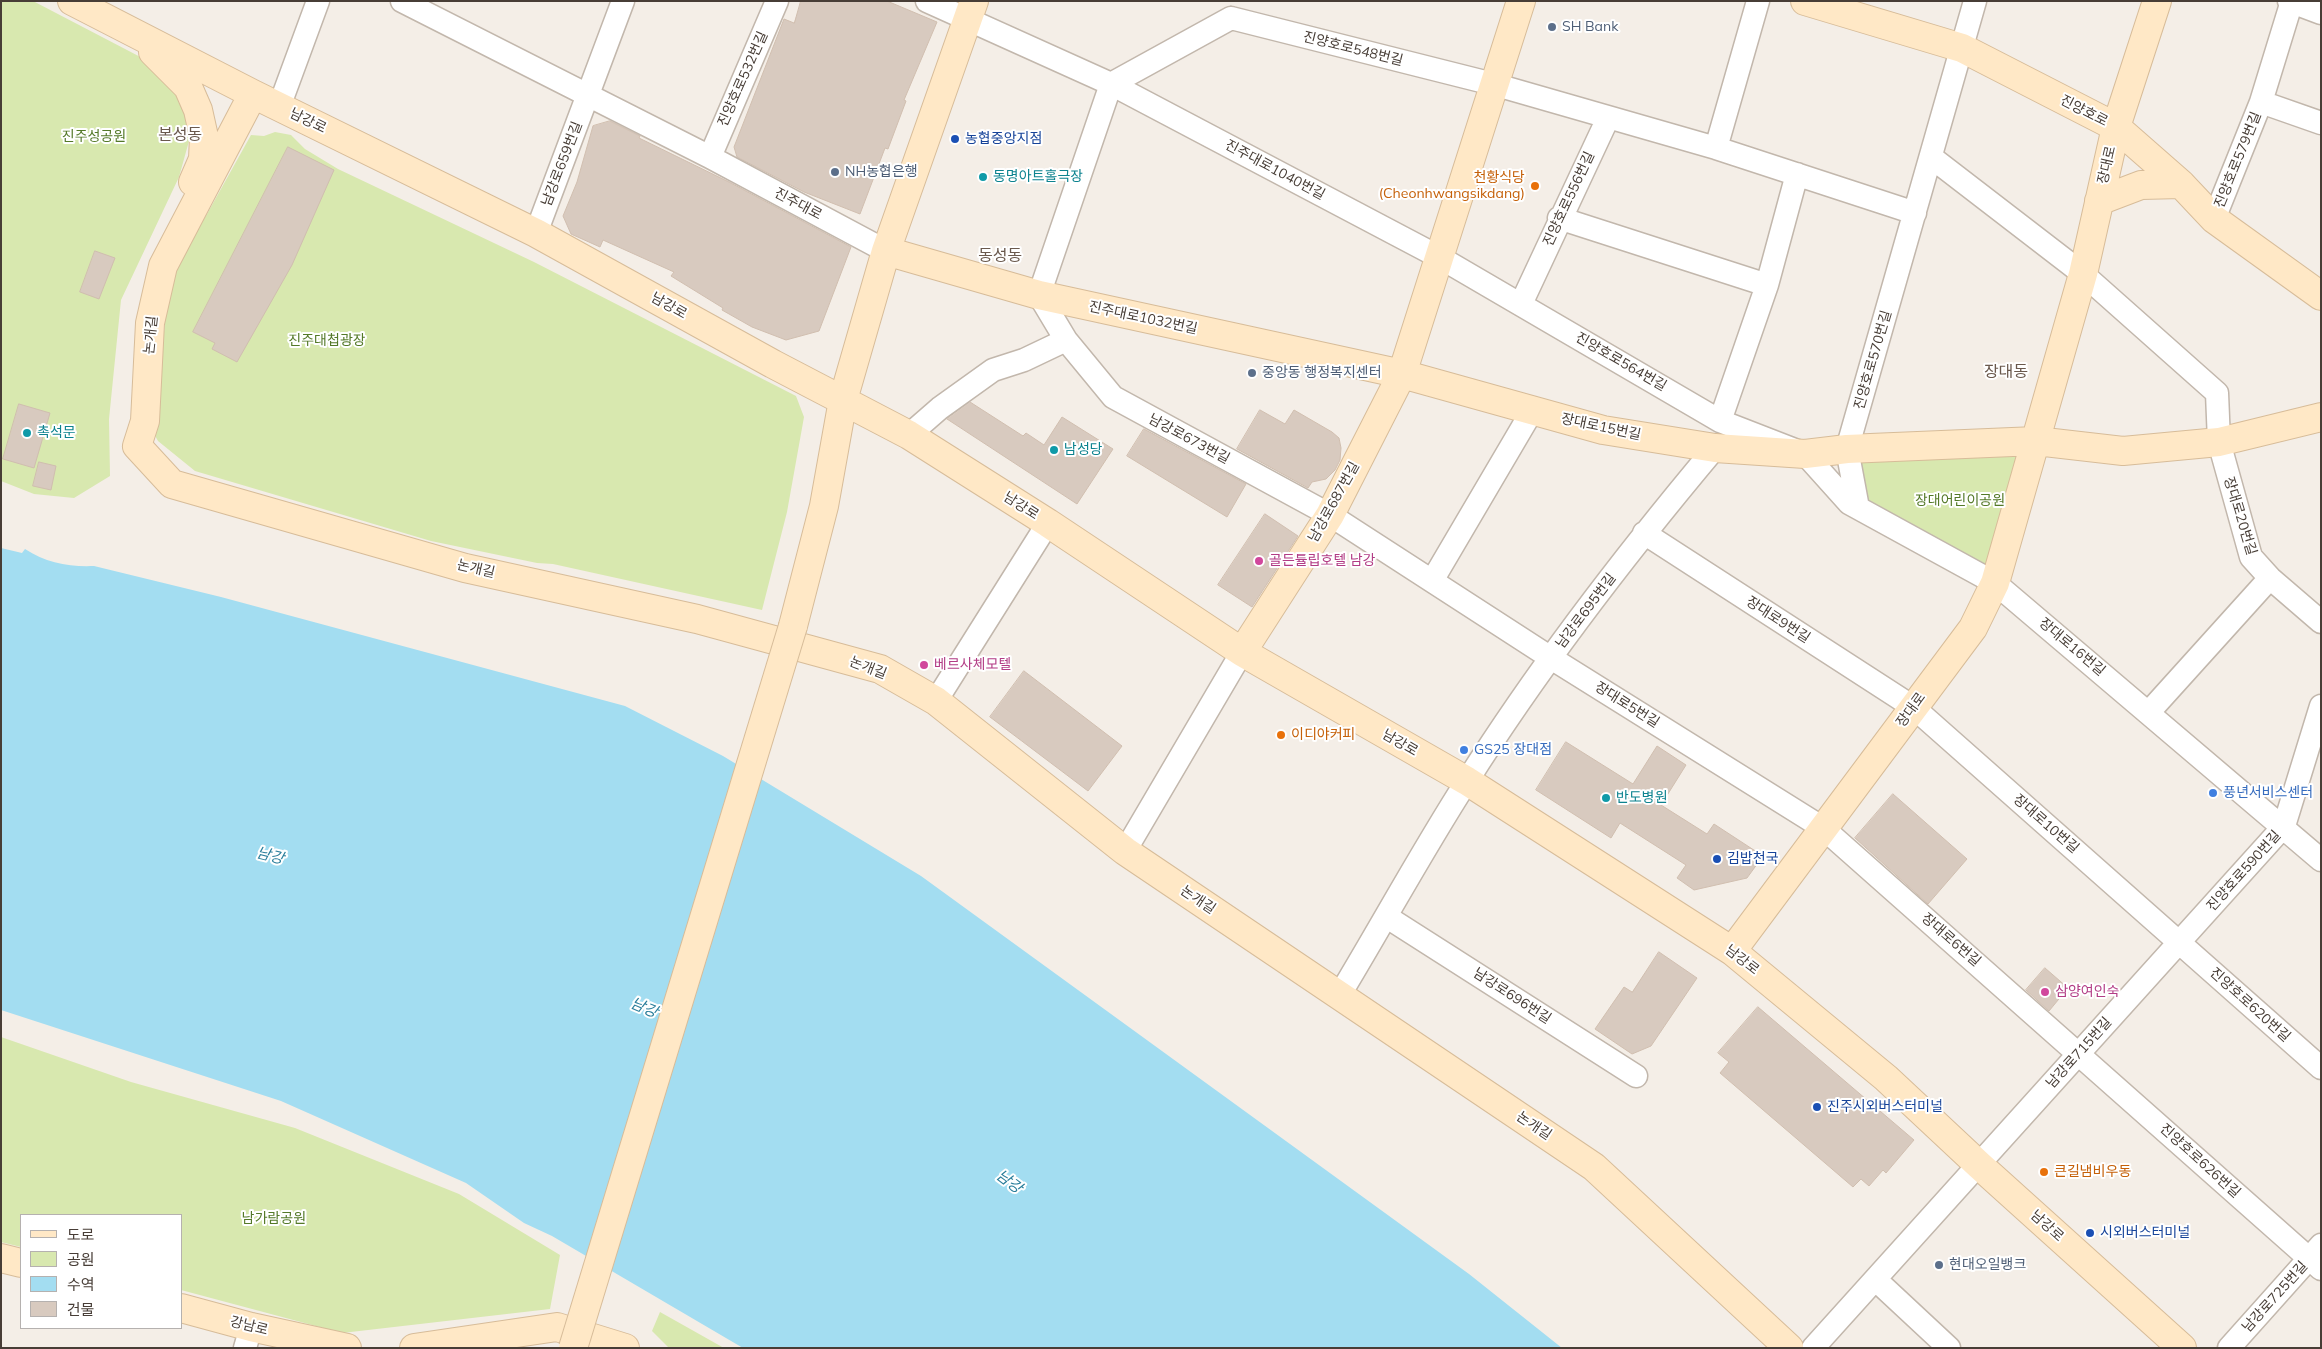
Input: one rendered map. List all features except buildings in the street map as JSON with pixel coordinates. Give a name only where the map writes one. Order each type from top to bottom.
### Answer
[{"type":"street","points":[[279,107],[318,1]]},
{"type":"street","points":[[402,1],[710,157]]},
{"type":"street","name":"남강로659번길","points":[[536,233],[623,1]]},
{"type":"street","name":"진양호로532번길","points":[[710,157],[777,1]]},
{"type":"street","name":"진주대로1040번길","points":[[927,1],[971,10],[1439,257]]},
{"type":"street","points":[[1402,374],[1521,1]]},
{"type":"street","points":[[1716,148],[1758,1]]},
{"type":"street","name":"진양호로","points":[[1805,1],[1962,48],[2116,127],[2181,184],[2214,219],[2321,296]]},
{"type":"street","name":"진양호로570번길","points":[[1858,508],[1847,449],[1975,1]]},
{"type":"street","name":"장대로","points":[[1732,951],[1973,628],[1994,583],[2083,274],[2116,127],[2157,1]]},
{"type":"street","points":[[2291,2],[2321,13]]},
{"type":"street","name":"진양호로579번길","points":[[2214,219],[2261,102],[2291,2]]},
{"type":"street","name":"남강로","points":[[83,4],[136,34],[253,94],[536,233],[773,364],[909,435],[1242,652],[1467,781],[1732,951],[1886,1078],[1979,1165],[2182,1348]]},
{"type":"street","points":[[573,1348],[794,626],[824,506],[843,400],[886,251],[971,10]]},
{"type":"street","points":[[1038,295],[1111,84],[1234,10]]},
{"type":"street","name":"진양호로548번길","points":[[1234,10],[1493,84]]},
{"type":"street","points":[[136,34],[188,87],[198,110],[204,137],[203,159],[194,179],[179,232]]},
{"type":"street","points":[[1493,84],[1716,148],[1914,213]]},
{"type":"street","name":"논개길","points":[[253,94],[179,232],[163,266],[150,323],[145,421],[137,446],[172,484],[465,568],[697,619],[839,657],[880,670],[936,701],[1125,851],[1594,1167],[1789,1348]]},
{"type":"street","name":"진양호로579번길","points":[[2261,102],[2321,123]]},
{"type":"street","name":"진양호로556번길","points":[[1521,304],[1608,118]]},
{"type":"street","name":"진주대로","points":[[710,157],[886,251]]},
{"type":"street","points":[[1931,157],[2083,274],[2217,393],[2219,442]]},
{"type":"street","points":[[1720,421],[1767,285],[1797,174]]},
{"type":"street","points":[[2099,201],[2141,185],[2181,184]]},
{"type":"street","points":[[1560,218],[1767,285]]},
{"type":"street","name":"진주대로1032번길","points":[[886,251],[1038,295],[1402,374]]},
{"type":"street","points":[[1439,257],[1521,304]]},
{"type":"street","name":"남강로673번길","points":[[1038,295],[1066,340],[1113,397],[1330,515]]},
{"type":"street","name":"진양호로564번길","points":[[1521,304],[1720,421],[1805,454]]},
{"type":"street","points":[[909,435],[940,408],[993,370],[1024,360],[1066,340]]},
{"type":"street","name":"장대로15번길","points":[[1402,374],[1603,430],[1716,448],[1805,454],[1847,449]]},
{"type":"street","name":"남강로687번길","points":[[1242,652],[1330,515],[1402,374]]},
{"type":"street","points":[[1432,580],[1532,410]]},
{"type":"street","points":[[1847,449],[2036,441],[2123,451],[2219,442],[2321,417]]},
{"type":"street","name":"장대로20번길","points":[[2219,442],[2251,557],[2270,578],[2321,622]]},
{"type":"street","name":"남강로695번길","points":[[1467,781],[1551,658],[1644,533],[1716,448]]},
{"type":"street","points":[[1805,454],[1849,503],[1994,583]]},
{"type":"street","name":"장대로5번길","points":[[1330,515],[1551,658],[1823,828]]},
{"type":"street","points":[[936,701],[1048,524]]},
{"type":"street","name":"장대로9번길","points":[[1644,533],[1913,707]]},
{"type":"street","points":[[2149,712],[2270,578]]},
{"type":"street","name":"장대로16번길","points":[[1994,583],[2284,826],[2321,860]]},
{"type":"street","points":[[1125,851],[1242,652]]},
{"type":"street","name":"진양호로590번길","points":[[2180,942],[2284,826],[2321,706]]},
{"type":"street","name":"장대로10번길","points":[[1913,707],[2180,942]]},
{"type":"street","points":[[1339,996],[1467,781]]},
{"type":"street","name":"장대로6번길","points":[[1823,828],[2080,1053]]},
{"type":"street","name":"남강로696번길","points":[[1387,917],[1636,1076]]},
{"type":"street","name":"남강로715번길","points":[[1813,1348],[2180,942]]},
{"type":"street","name":"진양호로620번길","points":[[2180,942],[2321,1068]]},
{"type":"street","name":"진양호로626번길","points":[[2080,1053],[2317,1258]]},
{"type":"street","points":[[1,1258],[20,1263]]},
{"type":"street","name":"남강로725번길","points":[[2229,1348],[2317,1258]]},
{"type":"street","points":[[1876,1280],[1949,1348]]},
{"type":"street","name":"강남로","points":[[182,1308],[248,1337],[347,1348]]},
{"type":"street","points":[[414,1348],[557,1327],[625,1348]]},
{"type":"green space","name":"진주성공원","points":[[1,1],[33,1],[150,62],[167,73],[194,123],[179,177],[121,300],[109,419],[110,476],[74,498],[34,494],[1,481]]},
{"type":"green space","name":"진주대첩광장","points":[[275,132],[291,135],[305,149],[338,169],[534,262],[796,396],[804,417],[787,512],[762,610],[553,564],[537,563],[431,541],[195,471],[158,441],[154,434],[170,271],[207,214],[251,135],[264,136]]},
{"type":"green space","name":"장대어린이공원","points":[[2036,441],[1995,583],[1858,508],[1847,449]]},
{"type":"green space","name":"남가람공원","points":[[1,1037],[131,1082],[295,1128],[459,1194],[560,1255],[550,1309],[342,1333],[182,1290],[182,1214],[20,1214],[20,1247],[1,1242]]},
{"type":"green space","points":[[660,1312],[724,1348],[669,1348],[652,1331]]},
{"type":"water","name":"남강","points":[[1,548],[22,553],[25,549],[49,561],[76,566],[94,566],[221,597],[625,706],[723,756],[921,876],[1469,1274],[1562,1348],[743,1348],[552,1236],[524,1223],[466,1183],[281,1101],[1,1010]]},
{"type":"place","name":"SH Bank","points":[[1552,27]]},
{"type":"place","name":"농협중앙지점","points":[[955,139]]},
{"type":"place","name":"NH농협은행","points":[[835,172]]},
{"type":"place","name":"동명아트홀극장","points":[[983,177]]},
{"type":"place","name":"천황식당 (Cheonhwangsikdang)","points":[[1535,186]]},
{"type":"place","name":"중앙동 행정복지센터","points":[[1252,373]]},
{"type":"place","name":"촉석문","points":[[27,433]]},
{"type":"place","name":"남성당","points":[[1054,450]]},
{"type":"place","name":"골든튤립호텔 남강","points":[[1259,561]]},
{"type":"place","name":"베르사체모텔","points":[[924,665]]},
{"type":"place","name":"이디야커피","points":[[1281,735]]},
{"type":"place","name":"GS25 장대점","points":[[1464,750]]},
{"type":"place","name":"풍년서비스센터","points":[[2213,793]]},
{"type":"place","name":"반도병원","points":[[1606,798]]},
{"type":"place","name":"김밥천국","points":[[1717,859]]},
{"type":"place","name":"삼양여인숙","points":[[2045,992]]},
{"type":"place","name":"진주시외버스터미널","points":[[1817,1107]]},
{"type":"place","name":"큰길냄비우동","points":[[2044,1172]]},
{"type":"place","name":"시외버스터미널","points":[[2090,1233]]},
{"type":"place","name":"현대오일뱅크","points":[[1939,1265]]},
{"type":"district","name":"본성동","points":[[180,135]]},
{"type":"district","name":"동성동","points":[[1000,256]]},
{"type":"district","name":"장대동","points":[[2006,372]]}]
